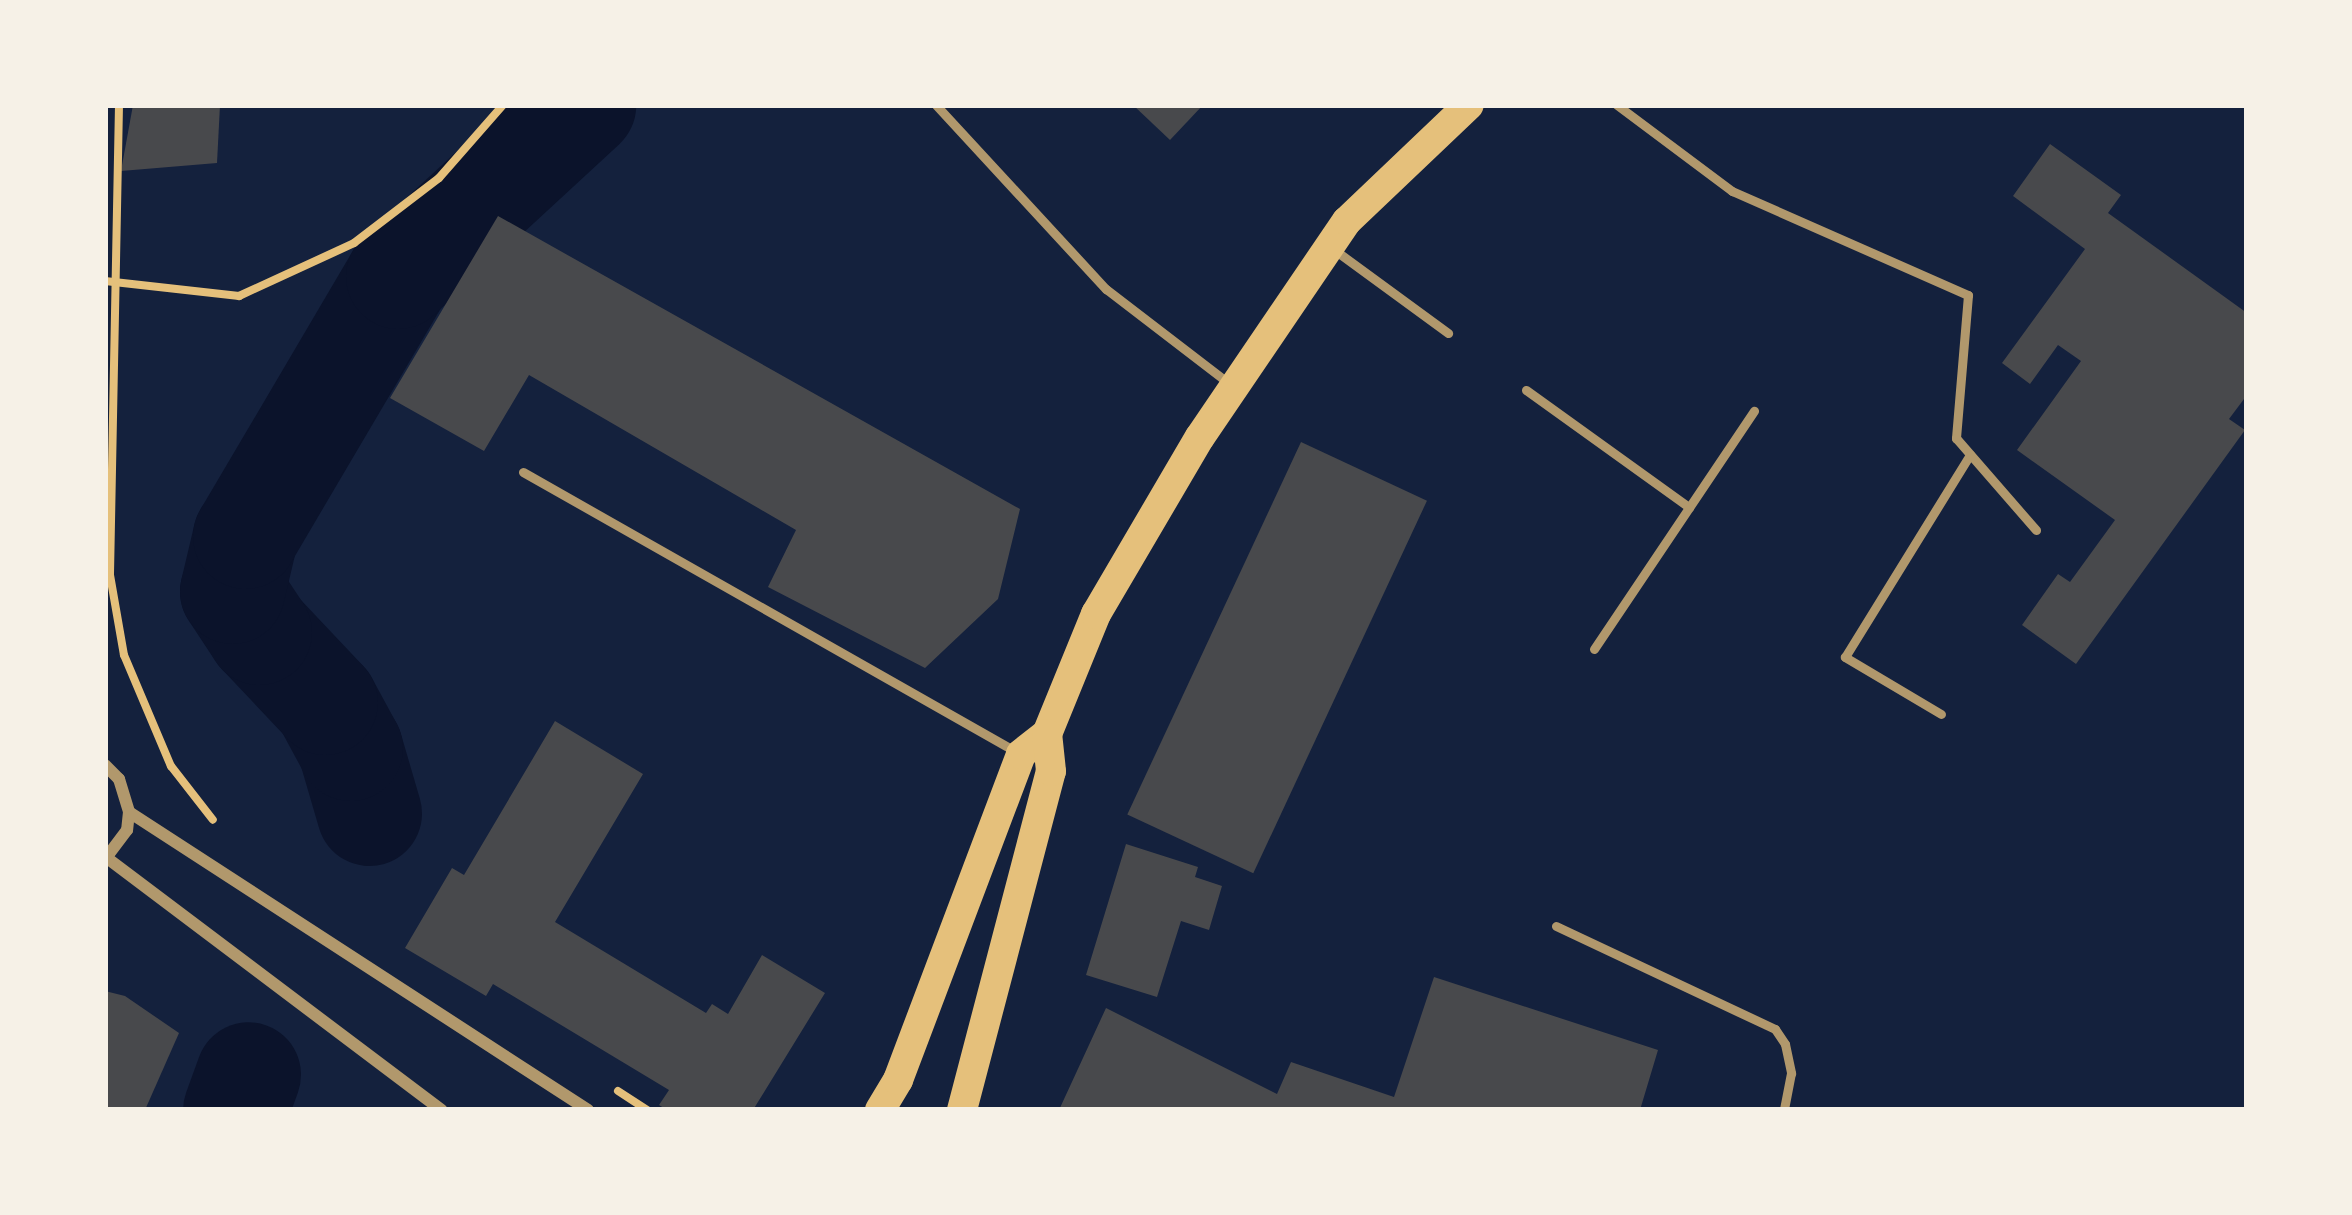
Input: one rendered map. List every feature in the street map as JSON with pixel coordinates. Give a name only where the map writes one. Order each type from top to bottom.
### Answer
[{"type":"main road","points":[[962,1110],[1052,771],[1047,734],[1096,614],[1234,387],[1347,221],[1469,105]]},
{"type":"main road","points":[[880,1110],[898,1080],[1021,754],[1047,734]]},
{"type":"street","points":[[105,765],[119,779],[129,812],[127,830],[106,859],[442,1110]]},
{"type":"street","points":[[129,812],[588,1110]]},
{"type":"lane","points":[[936,105],[1106,289],[1234,387]]},
{"type":"lane","points":[[1617,105],[1732,191],[1968,295],[1956,438],[2036,530]]},
{"type":"lane","points":[[1330,247],[1448,333]]},
{"type":"lane","points":[[1526,390],[1689,507]]},
{"type":"lane","points":[[1594,649],[1754,410]]},
{"type":"lane","points":[[1941,714],[1845,657],[1970,455]]},
{"type":"lane","points":[[523,472],[1052,771]]},
{"type":"lane","points":[[1556,926],[1774,1029],[1785,1044],[1791,1073],[1784,1110]]},
{"type":"path","points":[[119,105],[110,281],[110,575],[124,655],[171,766],[221,831]]},
{"type":"path","points":[[110,281],[239,296],[355,243],[439,178],[503,105]]},
{"type":"path","points":[[607,1085],[647,1110]]},
{"type":"building","points":[[133,105],[220,105],[217,163],[121,171]]},
{"type":"building","points":[[1133,105],[1203,105],[1170,140]]},
{"type":"building","points":[[2050,144],[2121,195],[2108,213],[2247,313],[2247,395],[2229,419],[2245,430],[2076,664],[2022,625],[2058,574],[2070,582],[2115,520],[2017,450],[2081,361],[2058,345],[2030,384],[2002,363],[2085,249],[2013,196]]},
{"type":"building","points":[[498,216],[1020,509],[998,599],[925,668],[768,587],[796,530],[529,375],[484,451],[390,398]]},
{"type":"building","points":[[1301,442],[1427,501],[1253,873],[1127,814]]},
{"type":"building","points":[[555,721],[643,774],[555,922],[706,1013],[712,1004],[728,1014],[762,955],[825,993],[753,1110],[667,1110],[659,1105],[669,1090],[493,984],[486,996],[405,948],[452,868],[464,875]]},
{"type":"building","points":[[1126,844],[1198,867],[1195,877],[1222,886],[1209,930],[1181,921],[1157,997],[1086,975]]},
{"type":"building","points":[[1434,977],[1658,1050],[1640,1110],[1059,1110],[1106,1008],[1277,1094],[1291,1062],[1394,1097]]},
{"type":"building","points":[[105,991],[125,996],[179,1033],[145,1110],[105,1110]]},
{"type":"waterway","points":[[369,813],[350,748],[325,702],[259,632],[232,591],[245,536],[398,276],[583,105]]},
{"type":"waterway","points":[[235,1110],[248,1074]]}]
